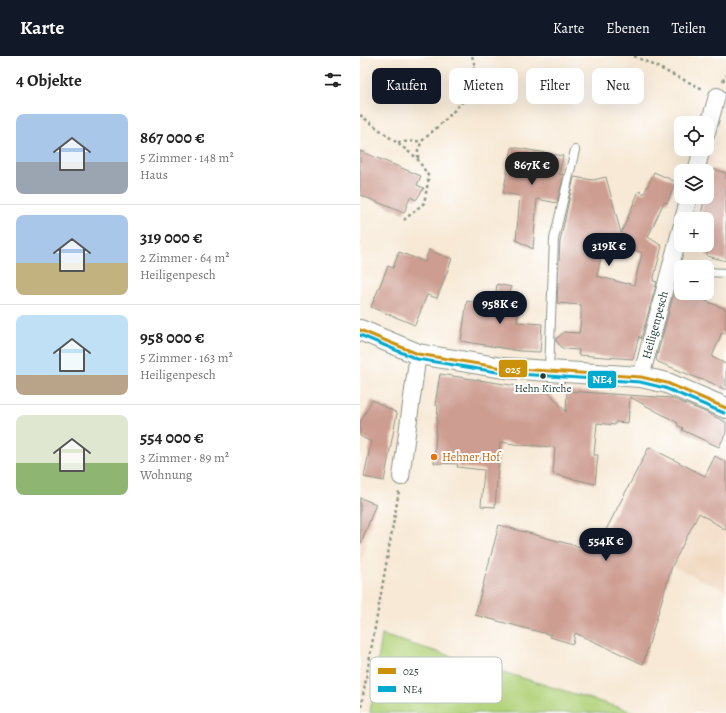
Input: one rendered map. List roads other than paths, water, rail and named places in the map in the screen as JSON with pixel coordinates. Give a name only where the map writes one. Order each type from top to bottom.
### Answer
[{"type":"street","points":[[711,116],[717,96]]},
{"type":"street","name":"Heiligenpesch","points":[[641,377],[674,274]]},
{"type":"street","points":[[360,330],[418,354],[503,368],[641,377],[667,383],[726,408]]},
{"type":"street","points":[[401,477],[418,354]]},
{"type":"lane","points":[[548,371],[554,239],[575,150]]},
{"type":"lane","points":[[714,272],[726,273]]},
{"type":"place","name":"Hehn Kirche","points":[[543,376]]},
{"type":"place","name":"Hehner Hof","points":[[434,457]]}]
